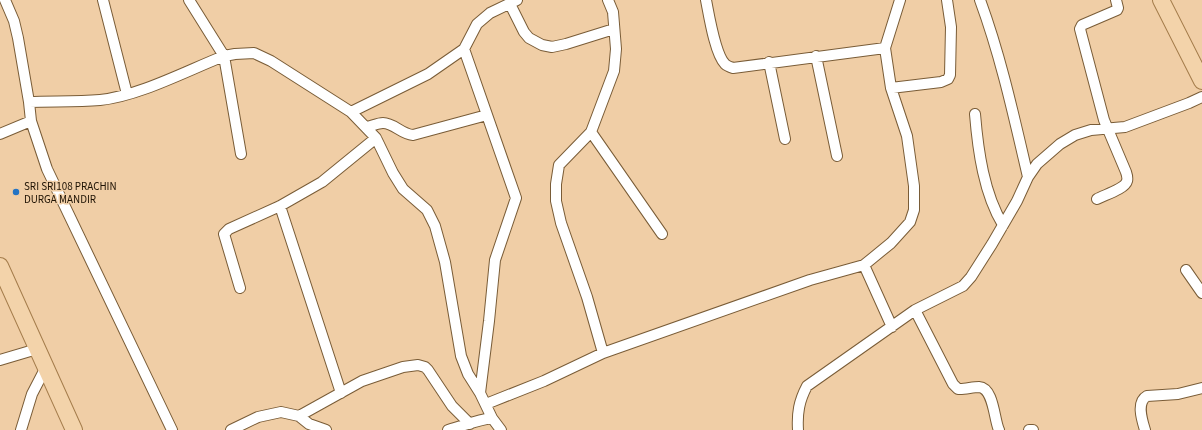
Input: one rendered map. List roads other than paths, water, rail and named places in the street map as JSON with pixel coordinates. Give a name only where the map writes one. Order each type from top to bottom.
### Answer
[{"type":"main road","points":[[1161,0],[1202,81]]},
{"type":"main road","points":[[0,266],[74,430]]},
{"type":"street","points":[[5,0],[14,21],[29,102],[30,121],[47,169],[172,430]]},
{"type":"street","points":[[103,0],[127,94]]},
{"type":"street","points":[[189,0],[224,56],[241,154]]},
{"type":"street","points":[[603,353],[588,297],[560,223],[556,201],[556,184],[559,165],[591,132],[614,71],[616,49],[613,12],[608,0]]},
{"type":"street","points":[[706,0],[717,50],[721,60],[726,66],[733,68],[769,62],[885,48]]},
{"type":"street","points":[[486,404],[544,381],[603,353],[810,280],[864,266],[891,243],[910,222],[914,210],[914,186],[906,136],[891,88],[885,48],[900,0]]},
{"type":"street","points":[[891,88],[941,82],[948,79],[950,75],[952,27],[947,0]]},
{"type":"street","points":[[980,0],[991,29],[999,58],[1028,177]]},
{"type":"street","points":[[1097,198],[1123,187],[1127,182],[1126,172],[1102,115],[1080,29],[1082,26],[1117,10],[1116,0]]},
{"type":"street","points":[[352,112],[428,74],[464,49],[476,24],[490,13],[513,2],[524,32],[529,38],[542,45],[552,47],[566,44],[614,29]]},
{"type":"street","points":[[464,49],[516,198],[495,260],[480,393]]},
{"type":"street","points":[[29,102],[100,100],[144,89],[224,56],[254,53],[271,61],[352,112],[376,138],[393,173],[403,189],[427,210],[435,226],[445,262],[461,356],[468,374],[480,393],[492,418],[501,430]]},
{"type":"street","points":[[816,56],[837,156]]},
{"type":"street","points":[[769,62],[785,139]]},
{"type":"street","points":[[798,430],[797,418],[800,398],[806,386],[915,310],[963,286],[971,277],[1003,225],[1017,201],[1028,177],[1044,157],[1068,138],[1091,130],[1125,128],[1202,97]]},
{"type":"street","points":[[975,114],[978,150],[993,206],[1003,225]]},
{"type":"street","points":[[367,127],[383,123],[390,124],[406,134],[413,135],[487,115]]},
{"type":"street","points":[[0,134],[30,121]]},
{"type":"street","points":[[591,132],[662,234]]},
{"type":"street","points":[[240,288],[224,234],[229,229],[280,206],[322,182],[376,138]]},
{"type":"street","points":[[280,206],[341,393]]},
{"type":"street","points":[[864,266],[892,327]]},
{"type":"street","points":[[1186,270],[1202,293]]},
{"type":"street","points":[[915,310],[958,389],[980,387],[987,391],[994,408],[999,430]]},
{"type":"street","points":[[0,360],[37,349]]},
{"type":"street","points":[[299,416],[362,381],[403,367],[418,365],[428,370],[452,406],[470,424]]},
{"type":"street","points":[[21,430],[32,394],[46,366]]},
{"type":"street","points":[[1145,430],[1141,403],[1144,398],[1147,396],[1178,394],[1202,388]]},
{"type":"street","points":[[231,430],[258,417],[281,412],[299,416],[309,424],[326,430]]},
{"type":"street","points":[[448,430],[483,419],[492,418]]},
{"type":"place","name":"SRI SRI108 PRACHIN DURGA MANDIR","points":[[16,192]]}]
